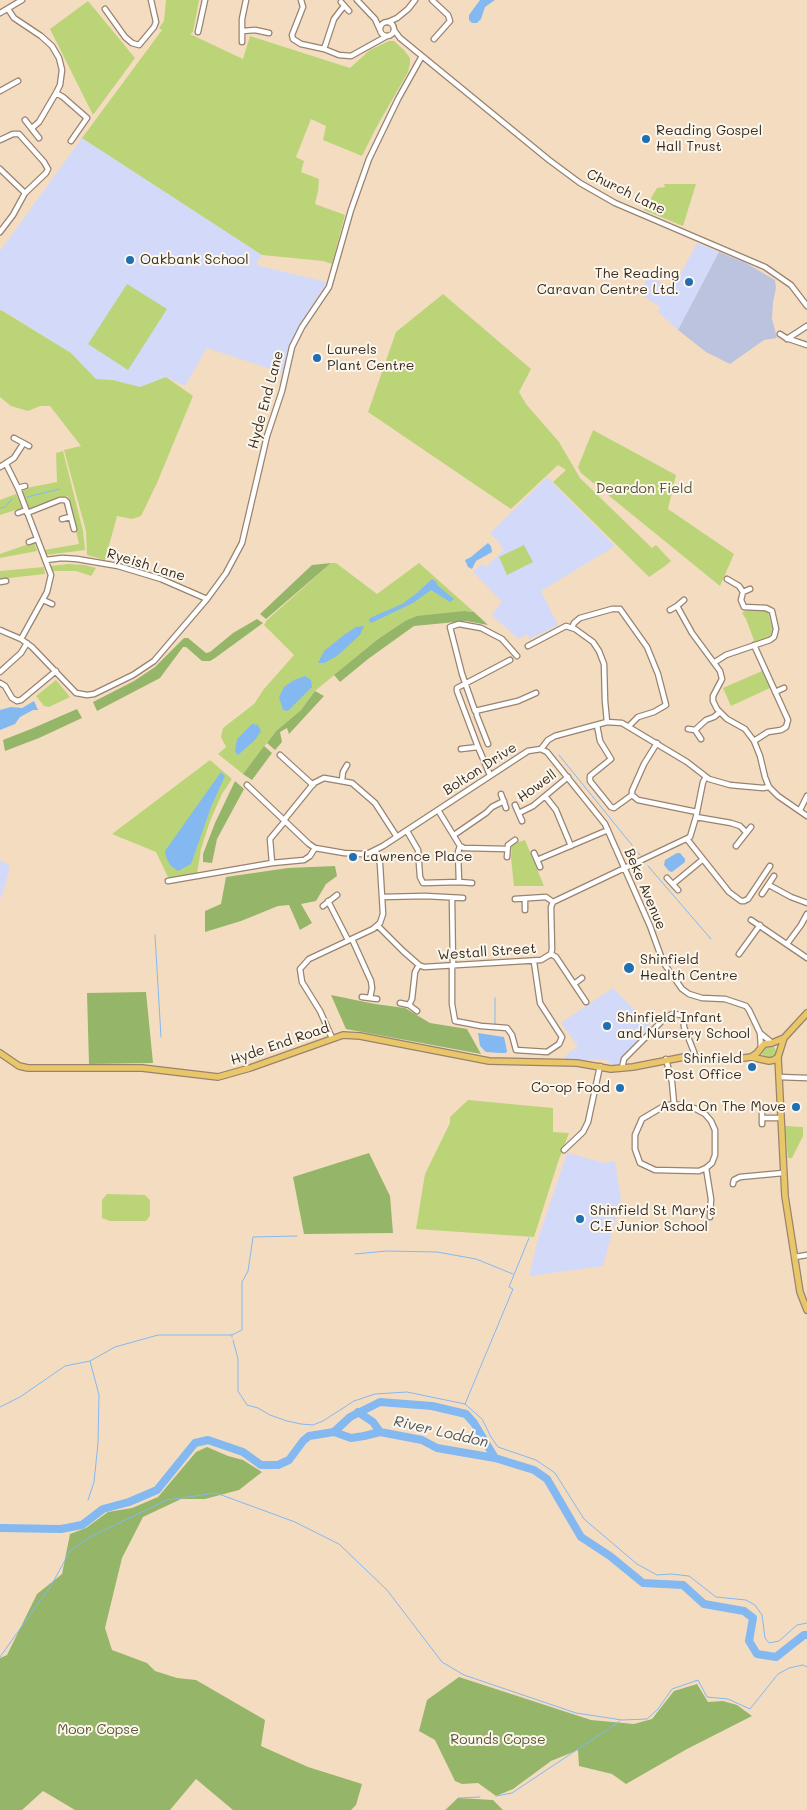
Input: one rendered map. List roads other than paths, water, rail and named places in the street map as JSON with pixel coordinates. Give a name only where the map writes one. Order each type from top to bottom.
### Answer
[{"type":"main road","points":[[766,1060],[774,1060],[784,1038],[807,1013]]},
{"type":"main road","name":"Hyde End Road","points":[[0,1053],[19,1066],[28,1068],[142,1068],[218,1076],[250,1068],[332,1038],[353,1035],[500,1062],[560,1062],[611,1069],[666,1059],[695,1057],[729,1060],[751,1057],[766,1060]]},
{"type":"main road","points":[[751,1057],[766,1043],[772,1043],[784,1038]]},
{"type":"main road","points":[[772,1043],[778,1047],[780,1118],[786,1209],[807,1308]]},
{"type":"main road","points":[[761,1048],[766,1060],[779,1078]]},
{"type":"street","points":[[0,13],[22,0]]},
{"type":"street","points":[[105,8],[126,37],[132,43],[139,45],[156,22],[151,0]]},
{"type":"street","points":[[192,25],[198,30],[204,0]]},
{"type":"street","points":[[242,42],[242,19],[246,0]]},
{"type":"street","points":[[301,0],[303,7],[292,35],[293,39],[301,44],[339,55],[351,56],[389,36],[397,18]]},
{"type":"street","points":[[357,0],[376,19],[381,31]]},
{"type":"street","points":[[379,40],[381,31],[386,23],[397,18],[415,0]]},
{"type":"street","points":[[432,0],[450,18],[449,23],[434,39]]},
{"type":"street","points":[[324,50],[334,19],[342,4],[349,10]]},
{"type":"street","points":[[8,9],[14,18],[41,36],[56,53],[60,63],[62,77],[56,93],[44,114],[32,128]]},
{"type":"street","points":[[376,19],[386,23]]},
{"type":"street","name":"Church Lane","points":[[386,23],[394,28],[400,38],[542,154],[580,182],[615,203],[767,268],[791,285],[807,306]]},
{"type":"street","points":[[434,28],[440,33]]},
{"type":"street","points":[[242,31],[255,30],[269,33]]},
{"type":"street","name":"Church Lane","points":[[381,31],[389,36],[400,38]]},
{"type":"street","name":"Hyde End Lane","points":[[56,671],[76,693],[87,695],[94,694],[119,682],[147,666],[167,647],[207,599],[231,565],[242,543],[267,436],[282,391],[289,358],[302,327],[329,286],[351,210],[369,159],[398,99],[422,56]]},
{"type":"street","points":[[6,80],[9,87]]},
{"type":"street","points":[[0,91],[18,81]]},
{"type":"street","points":[[56,93],[86,118],[71,141]]},
{"type":"street","points":[[25,120],[39,138]]},
{"type":"street","points":[[0,140],[13,134],[19,134],[48,169],[46,174],[25,194],[13,215],[0,232]]},
{"type":"street","points":[[0,169],[25,194]]},
{"type":"street","points":[[787,339],[807,326]]},
{"type":"street","points":[[780,334],[787,339],[807,345]]},
{"type":"street","points":[[0,467],[14,458],[26,445],[14,438]]},
{"type":"street","points":[[6,464],[18,488],[51,575],[47,592],[20,639]]},
{"type":"street","points":[[18,488],[25,486]]},
{"type":"street","points":[[18,513],[65,500],[74,529]]},
{"type":"street","points":[[62,519],[70,517]]},
{"type":"street","points":[[29,542],[37,539]]},
{"type":"street","name":"Ryeish Lane","points":[[46,560],[77,559],[118,566],[161,579],[207,599]]},
{"type":"street","points":[[715,662],[726,655],[770,640],[774,637],[776,630],[773,614],[766,608],[744,607],[741,600],[743,592],[739,586],[727,579]]},
{"type":"street","points":[[0,582],[6,581]]},
{"type":"street","points":[[743,592],[750,589]]},
{"type":"street","points":[[43,600],[52,604]]},
{"type":"street","points":[[670,610],[684,600]]},
{"type":"street","points":[[677,606],[692,633],[720,671],[722,679],[714,696],[720,712],[745,730],[754,741],[769,787],[778,796],[807,816]]},
{"type":"street","points":[[572,628],[574,623],[580,618],[603,611],[618,609],[624,613],[647,647],[654,661],[666,705],[654,712],[638,717],[629,726]]},
{"type":"street","points":[[488,744],[464,683],[450,627],[459,624],[477,626],[502,639],[517,656]]},
{"type":"street","points":[[528,646],[561,628],[572,628],[593,642],[602,658],[605,670],[605,701],[608,722]]},
{"type":"street","points":[[0,630],[27,643],[51,662],[56,671],[21,700],[17,701],[12,698],[5,686],[0,683]]},
{"type":"street","points":[[0,672],[21,653],[27,643]]},
{"type":"street","points":[[754,645],[788,723],[781,730],[768,732],[754,741]]},
{"type":"street","points":[[490,775],[457,688],[510,660]]},
{"type":"street","points":[[775,692],[784,688]]},
{"type":"street","points":[[476,711],[518,701],[536,694]]},
{"type":"street","points":[[695,730],[700,724],[720,712]]},
{"type":"street","name":"Bolton Drive","points":[[315,848],[361,854],[376,850],[528,751],[541,749],[548,740],[555,736],[608,722],[622,723],[629,726],[687,762],[706,777],[730,785],[769,787]]},
{"type":"street","points":[[596,725],[600,741],[611,759],[590,776],[590,782],[611,807],[614,808],[632,795],[644,764],[657,743]]},
{"type":"street","points":[[688,728],[695,730],[701,739]]},
{"type":"street","points":[[461,749],[478,747]]},
{"type":"street","name":"Beke Avenue","points":[[541,749],[547,752],[602,818],[663,962],[682,989],[694,997],[725,999],[746,1006],[760,1033]]},
{"type":"street","points":[[280,755],[313,785]]},
{"type":"street","points":[[281,767],[287,761]]},
{"type":"street","points":[[342,780],[348,765]]},
{"type":"street","name":"Howell","points":[[518,813],[533,806],[568,777]]},
{"type":"street","points":[[515,899],[546,897],[553,902],[687,839],[692,833],[701,788],[706,777]]},
{"type":"street","points":[[272,863],[270,839],[319,779],[342,780],[352,783],[375,803],[397,837]]},
{"type":"street","points":[[168,881],[272,863],[304,860],[310,856],[315,848],[247,785]]},
{"type":"street","points":[[500,794],[506,808]]},
{"type":"street","points":[[632,795],[638,800],[731,822],[740,826],[746,832]]},
{"type":"street","points":[[545,796],[556,810],[571,846]]},
{"type":"street","points":[[800,810],[807,796]]},
{"type":"street","points":[[454,835],[492,807],[504,801]]},
{"type":"street","name":"Howell","points":[[515,805],[522,821]]},
{"type":"street","points":[[438,810],[460,846],[468,849],[507,849]]},
{"type":"street","points":[[736,846],[751,827]]},
{"type":"street","points":[[537,860],[608,830]]},
{"type":"street","points":[[407,831],[418,850],[421,881],[427,883],[472,882]]},
{"type":"street","points":[[687,839],[729,892],[741,901],[748,899],[770,866]]},
{"type":"street","points":[[507,857],[508,845],[515,840]]},
{"type":"street","points":[[459,882],[458,852],[460,846]]},
{"type":"street","points":[[332,1038],[320,1011],[300,975],[300,968],[309,959],[378,926],[382,920],[380,864],[376,850]]},
{"type":"street","points":[[534,853],[540,867]]},
{"type":"street","points":[[673,884],[702,860]]},
{"type":"street","points":[[756,873],[762,877]]},
{"type":"street","points":[[762,894],[774,876]]},
{"type":"street","points":[[667,878],[678,890]]},
{"type":"street","points":[[769,885],[807,903]]},
{"type":"street","points":[[322,906],[337,895]]},
{"type":"street","points":[[382,897],[425,896],[463,898]]},
{"type":"street","points":[[452,898],[452,1004],[456,1021],[504,1028],[511,1032],[516,1050],[547,1052],[559,1044],[562,1037],[560,1032],[538,997],[534,962]]},
{"type":"street","points":[[525,899],[525,910]]},
{"type":"street","points":[[328,901],[371,981],[370,998]]},
{"type":"street","name":"Westall Street","points":[[378,926],[419,965],[430,968],[534,962],[547,958],[551,954],[551,908],[553,902]]},
{"type":"street","points":[[787,944],[807,916]]},
{"type":"street","points":[[751,920],[807,958]]},
{"type":"street","points":[[739,954],[760,925]]},
{"type":"street","name":"Westall Street","points":[[551,954],[556,957],[586,1002]]},
{"type":"street","points":[[409,1005],[412,999],[415,972],[419,965]]},
{"type":"street","points":[[574,984],[582,978]]},
{"type":"street","points":[[362,997],[377,999]]},
{"type":"street","points":[[400,1003],[409,1005],[417,1012]]},
{"type":"street","points":[[622,1068],[624,1059],[665,1018],[672,1014],[683,1015],[684,1027],[695,1057]]},
{"type":"street","points":[[760,1033],[772,1043]]},
{"type":"street","points":[[760,1033],[761,1048]]},
{"type":"street","points":[[666,1059],[672,1082],[674,1104]]},
{"type":"street","points":[[564,1150],[583,1132],[588,1122],[600,1066]]},
{"type":"street","points":[[779,1078],[807,1078]]},
{"type":"street","points":[[674,1104],[694,1108],[705,1114],[711,1121],[715,1130],[715,1155],[712,1163],[706,1168],[699,1171],[655,1170],[640,1163],[635,1149],[635,1135],[642,1118],[664,1106],[674,1104]]},
{"type":"street","points":[[762,1108],[762,1121],[780,1118]]},
{"type":"street","points":[[706,1168],[711,1198],[710,1217]]},
{"type":"street","points":[[733,1184],[734,1180],[740,1177],[783,1173]]},
{"type":"street","points":[[795,1256],[807,1255]]},
{"type":"water","points":[[480,0],[495,0],[485,7],[481,19],[477,23],[472,23],[469,20],[469,15]]},
{"type":"water","points":[[488,543],[491,546],[492,552],[476,561],[472,569],[468,567],[465,560]]},
{"type":"water","points":[[432,579],[454,599],[450,602],[431,590],[413,603],[371,623],[369,621],[370,618],[402,604]]},
{"type":"water","points":[[364,626],[360,635],[337,656],[324,663],[318,663],[324,651],[356,627]]},
{"type":"water","points":[[305,676],[311,680],[312,687],[288,711],[283,710],[279,697],[284,687],[294,680]]},
{"type":"water","points":[[34,701],[38,710],[33,710],[20,717],[15,724],[0,730],[0,710],[11,707],[22,708]]},
{"type":"water","points":[[252,724],[258,725],[261,731],[255,740],[238,755],[235,751],[237,739]]},
{"type":"water","points":[[221,772],[225,776],[211,807],[191,864],[178,871],[170,865],[165,851]]},
{"type":"water","points":[[680,853],[685,862],[672,872],[669,871],[664,865],[665,860]]},
{"type":"water","points":[[478,1033],[504,1037],[506,1053],[486,1052],[480,1046]]},
{"type":"waterway","points":[[27,497],[60,489]]},
{"type":"waterway","points":[[0,508],[5,507],[12,499]]},
{"type":"waterway","points":[[559,755],[640,855]]},
{"type":"waterway","points":[[648,866],[711,939]]},
{"type":"waterway","points":[[155,935],[161,1037]]},
{"type":"waterway","points":[[495,998],[495,1025]]},
{"type":"waterway","points":[[232,1335],[242,1330],[242,1282],[248,1271],[253,1237],[297,1236]]},
{"type":"waterway","points":[[465,1404],[513,1289],[509,1287],[529,1238]]},
{"type":"waterway","points":[[355,1254],[387,1251],[437,1252],[476,1259],[513,1274]]},
{"type":"waterway","points":[[0,1407],[20,1397],[65,1366],[90,1361],[115,1347],[158,1335],[232,1335],[232,1337]]},
{"type":"waterway","points":[[233,1340],[238,1359],[238,1391],[247,1405],[287,1421],[313,1425],[323,1421],[354,1401],[375,1394],[407,1392],[465,1404],[482,1419],[498,1447],[536,1460],[555,1473],[584,1519],[637,1564],[657,1575],[689,1576],[716,1597],[746,1600],[755,1605],[762,1615],[765,1638],[769,1643],[779,1641],[797,1625],[807,1623]]},
{"type":"waterway","points":[[88,1500],[94,1482],[98,1443],[99,1395],[90,1361]]},
{"type":"waterway","name":"River Loddon","points":[[0,1528],[61,1529],[82,1525],[103,1509],[129,1502],[157,1490],[195,1443],[208,1440],[243,1452],[261,1465],[278,1465],[289,1460],[309,1436],[334,1432],[350,1417],[380,1402],[432,1406],[466,1414],[474,1423],[495,1458]]},
{"type":"waterway","name":"River Loddon","points":[[358,1412],[373,1422],[380,1432]]},
{"type":"waterway","name":"River Loddon","points":[[334,1432],[351,1438],[380,1432],[422,1440],[437,1448],[495,1458],[534,1470],[547,1479],[581,1537],[610,1556],[643,1583],[683,1585],[704,1604],[744,1611],[753,1618],[749,1641],[757,1654],[776,1657],[804,1635],[807,1635]]},
{"type":"waterway","points":[[0,1657],[52,1584],[70,1551],[90,1537],[167,1500],[216,1493],[295,1522],[339,1544],[387,1590],[442,1662],[464,1675],[576,1713],[622,1720],[647,1719],[658,1709],[672,1689],[698,1680],[707,1697],[728,1699],[750,1709],[778,1674],[789,1668],[803,1665],[807,1667]]},
{"type":"waterway","points":[[496,1796],[512,1793],[620,1721]]},
{"type":"waterway","points":[[446,1810],[458,1798],[480,1797]]},
{"type":"place","name":"Reading Gospel Hall Trust","points":[[646,139]]},
{"type":"place","name":"Oakbank School","points":[[130,260]]},
{"type":"place","name":"The Reading Caravan Centre Ltd.","points":[[689,282]]},
{"type":"place","name":"Laurels Plant Centre","points":[[317,358]]},
{"type":"place","name":"Lawrence Place","points":[[353,857]]},
{"type":"place","name":"Shinfield Health Centre","points":[[629,968]]},
{"type":"place","name":"Shinfield Infant and Nursery School","points":[[607,1026]]},
{"type":"place","name":"Shinfield Post Office","points":[[752,1067]]},
{"type":"place","name":"Co-op Food","points":[[620,1088]]},
{"type":"place","name":"Asda On The Move","points":[[796,1107]]},
{"type":"place","name":"Shinfield St Mary's C.E Junior School","points":[[580,1219]]},
{"type":"park label","name":"Deardon Field","points":[[644,489]]},
{"type":"park label","name":"Moor Copse","points":[[98,1730]]},
{"type":"park label","name":"Rounds Copse","points":[[498,1740]]}]
